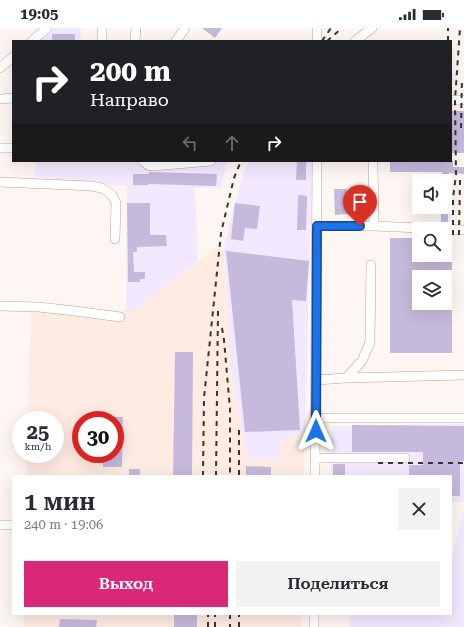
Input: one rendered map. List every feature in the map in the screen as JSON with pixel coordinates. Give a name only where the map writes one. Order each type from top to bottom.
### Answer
[{"type":"street","points":[[33,40],[47,28]]},
{"type":"street","points":[[102,28],[102,40]]},
{"type":"street","points":[[135,40],[136,28]]},
{"type":"street","points":[[177,40],[185,28]]},
{"type":"street","points":[[317,28],[317,40]]},
{"type":"street","points":[[356,40],[372,28]]},
{"type":"street","points":[[0,68],[12,58]]},
{"type":"street","points":[[0,99],[12,98]]},
{"type":"street","points":[[452,100],[464,100]]},
{"type":"street","points":[[0,148],[12,148]]},
{"type":"street","points":[[144,162],[153,166],[199,162]]},
{"type":"street","points":[[315,475],[317,162]]},
{"type":"street","points":[[373,162],[374,226]]},
{"type":"street","points":[[0,182],[91,186],[102,188],[112,195],[116,203],[115,239]]},
{"type":"street","points":[[317,226],[412,228]]},
{"type":"street","points":[[452,229],[464,230]]},
{"type":"street","points":[[346,378],[362,361],[370,342],[371,265]]},
{"type":"street","points":[[0,306],[39,307],[120,317]]},
{"type":"street","points":[[316,380],[464,375]]},
{"type":"street","points":[[316,418],[464,418]]},
{"type":"street","points":[[316,458],[405,458]]},
{"type":"street","points":[[0,525],[12,525]]},
{"type":"street","points":[[314,615],[314,627]]},
{"type":"shaded area","points":[[36,28],[81,28],[81,40],[36,40]]},
{"type":"shaded area","points":[[36,162],[227,162],[221,188],[195,188],[198,261],[136,310],[126,310],[127,186],[35,177]]},
{"type":"shaded area","points":[[248,162],[312,162],[305,433],[281,441],[280,460],[247,459],[230,365],[224,250],[230,220]]},
{"type":"shaded area","points":[[214,249],[224,250],[230,365],[247,459],[280,460],[281,441],[305,433],[304,475],[27,475],[27,463],[64,463],[64,411],[28,411],[31,311],[136,310]]},
{"type":"shaded area","points":[[464,424],[464,502],[452,502],[452,475],[331,475],[332,426]]},
{"type":"shaded area","points":[[464,508],[464,627],[350,627],[350,618],[352,615],[452,615],[452,564]]},
{"type":"shaded area","points":[[24,615],[302,615],[302,627],[24,627]]},
{"type":"building","points":[[202,28],[222,28],[215,38]]},
{"type":"building","points":[[52,34],[75,34],[75,40],[52,40]]},
{"type":"building","points":[[452,111],[464,111],[464,153],[452,153]]},
{"type":"building","points":[[453,161],[453,167],[464,167],[464,174],[442,174],[442,172],[390,172],[390,162]]},
{"type":"building","points":[[297,162],[306,162],[306,180],[296,180]]},
{"type":"building","points":[[149,172],[217,174],[216,186],[133,185],[133,174],[149,174]]},
{"type":"building","points":[[334,189],[347,189],[348,214],[335,215]]},
{"type":"building","points":[[298,195],[307,196],[306,230],[297,230]]},
{"type":"building","points":[[127,203],[150,203],[150,235],[166,235],[167,246],[137,247],[137,252],[133,252],[134,272],[145,272],[145,279],[140,279],[140,282],[128,282]]},
{"type":"building","points":[[235,203],[260,206],[257,229],[245,228],[243,241],[231,239]]},
{"type":"building","points":[[441,214],[448,214],[448,222],[441,222]]},
{"type":"building","points":[[390,238],[412,238],[412,262],[452,262],[452,270],[412,270],[412,310],[452,310],[452,353],[390,353]]},
{"type":"building","points":[[226,251],[309,261],[306,301],[292,300],[300,430],[245,432]]},
{"type":"building","points":[[175,352],[193,352],[192,475],[173,475]]},
{"type":"building","points":[[352,425],[464,426],[464,461],[460,461],[460,496],[452,496],[452,475],[409,475],[409,465],[423,465],[423,452],[352,452]]},
{"type":"building","points":[[103,463],[122,463],[122,467],[103,467]]},
{"type":"building","points":[[333,464],[345,464],[345,475],[333,475]]},
{"type":"building","points":[[246,466],[271,467],[271,475],[246,475]]},
{"type":"building","points":[[129,469],[140,469],[140,475],[129,475]]},
{"type":"building","points":[[174,615],[197,615],[197,627],[174,627]]},
{"type":"building","points":[[60,619],[97,620],[96,627],[59,627]]},
{"type":"railway","points":[[323,40],[331,28]]},
{"type":"railway","points":[[328,40],[342,28]]},
{"type":"railway","points":[[448,28],[448,40]]},
{"type":"railway","points":[[453,235],[453,198],[456,175],[455,100],[460,28]]},
{"type":"railway","points":[[461,128],[462,78]]},
{"type":"railway","points":[[203,475],[204,398],[221,233],[234,178],[241,162]]},
{"type":"railway","points":[[459,235],[460,180]]},
{"type":"railway","points":[[216,475],[218,311]]},
{"type":"railway","points":[[222,328],[230,409],[230,475]]},
{"type":"railway","points":[[239,430],[239,475]]},
{"type":"railway","points":[[378,463],[464,463]]},
{"type":"railway","points":[[208,615],[208,627]]},
{"type":"railway","points":[[215,615],[215,627]]},
{"type":"railway","points":[[230,615],[230,627]]},
{"type":"railway","points":[[239,615],[239,627]]},
{"type":"route","points":[[316,431],[317,226],[360,226]]}]
